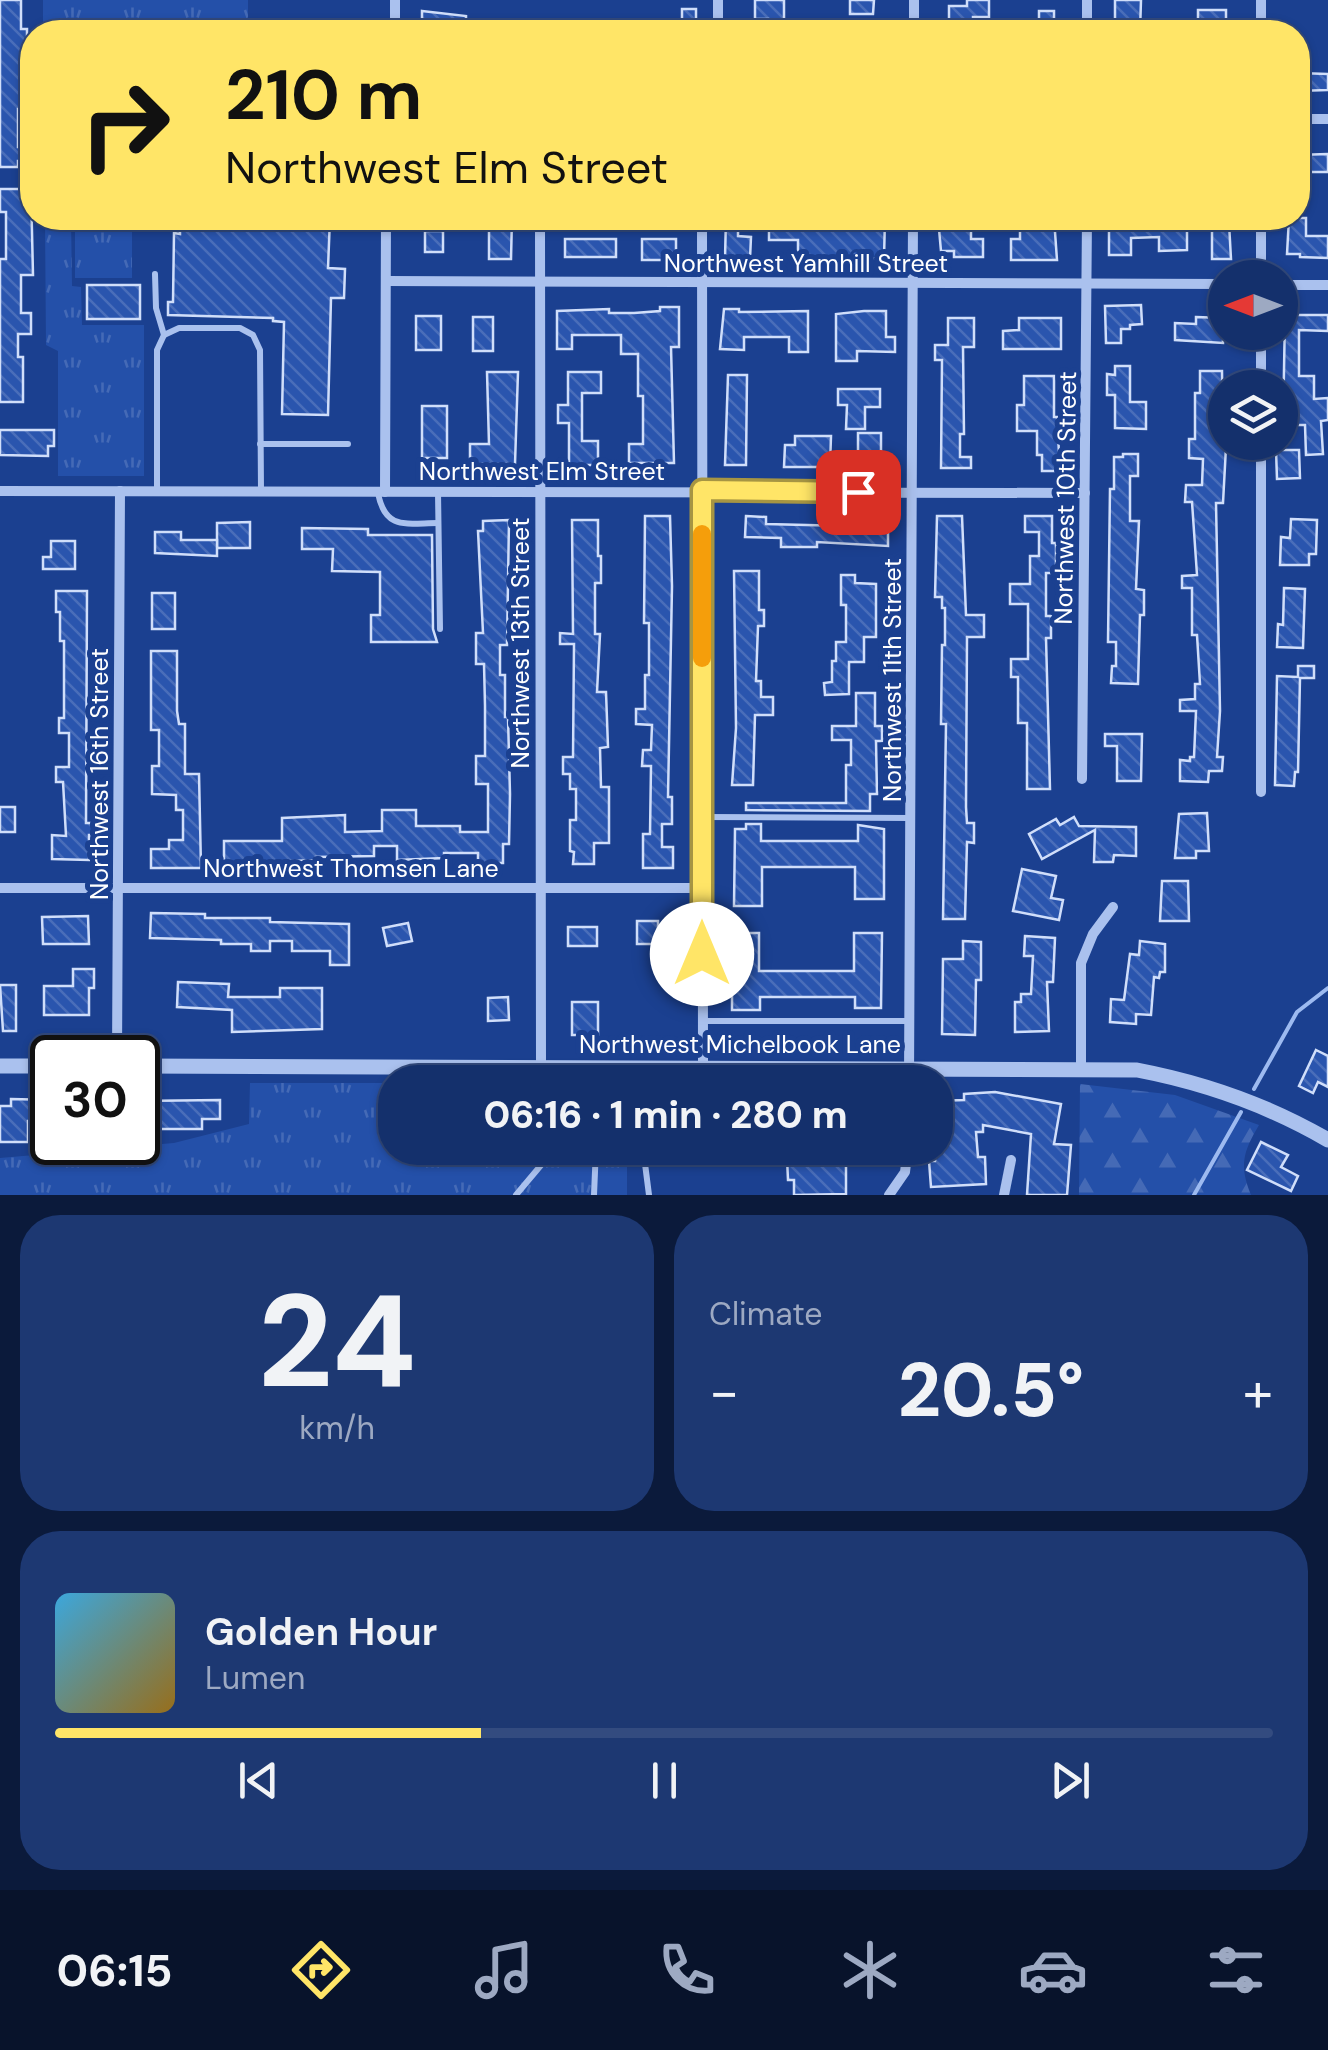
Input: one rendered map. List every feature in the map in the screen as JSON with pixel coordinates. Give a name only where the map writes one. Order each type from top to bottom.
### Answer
[{"type":"street","points":[[381,492],[386,230]]},
{"type":"street","name":"Northwest 13th Street","points":[[540,230],[540,888],[547,1065]]},
{"type":"street","points":[[702,230],[702,1065]]},
{"type":"street","name":"Northwest 11th Street","points":[[909,1065],[914,230]]},
{"type":"street","name":"Northwest 10th Street","points":[[1082,780],[1086,230]]},
{"type":"street","points":[[1261,230],[1261,260]]},
{"type":"street","name":"Northwest Yamhill Street","points":[[386,281],[1208,284]]},
{"type":"street","points":[[1298,284],[1328,285]]},
{"type":"street","points":[[1261,460],[1261,792]]},
{"type":"street","name":"Northwest Elm Street","points":[[0,491],[1085,493]]},
{"type":"street","name":"Northwest 16th Street","points":[[117,1035],[120,491]]},
{"type":"street","name":"Northwest Thomsen Lane","points":[[0,888],[702,888]]},
{"type":"street","points":[[1081,1068],[1081,963],[1093,934],[1113,908]]},
{"type":"street","points":[[0,1066],[30,1066]]},
{"type":"street","name":"Northwest Michelbook Lane","points":[[160,1066],[378,1070]]},
{"type":"street","name":"Northwest Michelbook Lane","points":[[953,1074],[1081,1068],[1137,1070],[1218,1090],[1266,1108],[1328,1140]]},
{"type":"street","points":[[1004,1195],[1010,1160]]},
{"type":"street","points":[[890,1195],[906,1165]]},
{"type":"lane","points":[[155,274],[156,308],[164,335]]},
{"type":"lane","points":[[156,491],[156,350],[164,335],[179,328],[240,328],[253,335],[260,350],[260,491]]},
{"type":"lane","points":[[260,444],[348,444]]},
{"type":"lane","points":[[438,491],[440,629]]},
{"type":"lane","points":[[381,492],[384,514],[394,522],[438,523]]},
{"type":"lane","points":[[702,817],[911,818]]},
{"type":"lane","points":[[702,1021],[910,1021]]},
{"type":"lane","points":[[516,1195],[541,1165]]},
{"type":"lane","points":[[594,1195],[595,1165]]},
{"type":"lane","points":[[645,1165],[649,1195]]},
{"type":"green space","points":[[43,0],[248,0],[248,20],[43,20]]},
{"type":"green space","points":[[45,230],[71,230],[72,286],[81,287],[82,325],[144,325],[144,476],[58,476],[58,351],[46,345]]},
{"type":"green space","points":[[75,230],[132,230],[132,278],[75,278]]},
{"type":"green space","points":[[250,1083],[378,1083],[378,1165],[627,1165],[627,1195],[0,1195],[0,1158],[30,1155],[30,1165],[160,1165],[160,1144],[249,1124]]},
{"type":"green space","points":[[1080,1084],[1175,1095],[1259,1125],[1244,1159],[1251,1195],[1079,1195]]},
{"type":"building","points":[[0,0],[21,0],[20,161],[18,167],[0,167]]},
{"type":"building","points":[[755,0],[784,0],[784,20],[755,19]]},
{"type":"building","points":[[850,0],[874,0],[873,14],[850,14]]},
{"type":"building","points":[[967,0],[989,0],[989,17],[949,20],[949,6],[967,6]]},
{"type":"building","points":[[1115,0],[1141,0],[1140,20],[1115,20]]},
{"type":"building","points":[[682,9],[696,9],[696,20],[682,20]]},
{"type":"building","points":[[1198,10],[1226,10],[1226,20],[1198,20]]},
{"type":"building","points":[[422,11],[466,16],[466,20],[422,20]]},
{"type":"building","points":[[1039,11],[1054,11],[1054,20],[1039,20]]},
{"type":"building","points":[[1310,73],[1328,74],[1328,90],[1310,91]]},
{"type":"building","points":[[1328,154],[1328,172],[1310,172],[1310,155]]},
{"type":"building","points":[[0,189],[20,189],[20,230],[32,230],[33,275],[21,275],[21,313],[31,313],[31,334],[18,334],[18,357],[23,357],[23,402],[0,402],[0,259],[6,259],[6,212],[0,212]]},
{"type":"building","points":[[180,230],[330,230],[328,268],[345,269],[344,298],[331,298],[328,415],[282,414],[284,322],[273,318],[168,315],[168,302],[173,302],[174,233],[180,234]]},
{"type":"building","points":[[489,230],[512,230],[511,259],[489,259]]},
{"type":"building","points":[[726,230],[738,230],[738,236],[751,237],[750,259],[725,259]]},
{"type":"building","points":[[769,230],[885,230],[884,258],[798,259],[798,240],[769,240]]},
{"type":"building","points":[[939,230],[971,230],[971,239],[983,239],[983,257],[954,257],[954,251],[941,251]]},
{"type":"building","points":[[1020,230],[1055,230],[1057,260],[1011,260],[1011,239],[1020,239]]},
{"type":"building","points":[[1109,230],[1187,230],[1187,250],[1159,251],[1159,237],[1131,238],[1131,255],[1109,255]]},
{"type":"building","points":[[1212,230],[1229,230],[1231,259],[1212,259]]},
{"type":"building","points":[[1288,230],[1306,230],[1306,236],[1328,236],[1328,258],[1287,254]]},
{"type":"building","points":[[425,231],[443,231],[443,252],[425,252]]},
{"type":"building","points":[[565,239],[616,239],[616,257],[565,257]]},
{"type":"building","points":[[642,239],[676,239],[676,260],[642,260]]},
{"type":"building","points":[[87,285],[140,285],[140,319],[87,319]]},
{"type":"building","points":[[1141,305],[1142,324],[1121,329],[1121,343],[1106,343],[1105,306]]},
{"type":"building","points":[[660,307],[679,307],[679,347],[671,347],[674,463],[629,463],[629,444],[643,444],[638,354],[621,354],[621,335],[572,335],[572,349],[557,349],[557,311],[609,309],[609,313],[634,313],[660,311]]},
{"type":"building","points":[[724,309],[808,311],[808,352],[789,352],[789,337],[744,337],[744,350],[720,349]]},
{"type":"building","points":[[886,311],[886,337],[895,337],[895,352],[857,351],[857,361],[836,361],[836,314]]},
{"type":"building","points":[[1298,315],[1328,315],[1328,331],[1299,330],[1299,376],[1314,376],[1314,399],[1328,398],[1328,420],[1321,421],[1323,454],[1306,455],[1305,425],[1298,425],[1298,370],[1284,370],[1284,350],[1298,350]]},
{"type":"building","points":[[416,316],[441,316],[441,350],[416,350]]},
{"type":"building","points":[[473,317],[493,317],[493,351],[473,351]]},
{"type":"building","points":[[1196,317],[1208,317],[1208,342],[1175,340],[1175,323],[1196,324]]},
{"type":"building","points":[[948,318],[974,318],[974,347],[963,347],[964,434],[960,434],[960,457],[971,457],[971,468],[941,468],[942,360],[935,360],[935,345],[948,345]]},
{"type":"building","points":[[1019,318],[1061,318],[1061,349],[1003,349],[1003,331],[1019,330]]},
{"type":"building","points":[[1115,366],[1130,366],[1130,402],[1146,402],[1146,429],[1115,428],[1115,395],[1107,395],[1107,374],[1115,375]]},
{"type":"building","points":[[1200,371],[1208,371],[1208,460],[1225,460],[1223,503],[1216,503],[1220,711],[1217,757],[1223,757],[1222,771],[1209,771],[1208,782],[1180,781],[1180,760],[1190,761],[1194,757],[1196,711],[1180,711],[1180,700],[1195,699],[1195,684],[1200,684],[1197,635],[1192,635],[1192,588],[1182,588],[1182,576],[1197,575],[1192,502],[1185,502],[1186,485],[1202,485],[1203,459],[1189,458],[1189,439],[1195,439],[1195,393],[1200,393]]},
{"type":"building","points":[[487,372],[518,372],[515,464],[470,464],[470,444],[489,444]]},
{"type":"building","points":[[568,372],[601,372],[601,393],[582,393],[582,441],[598,441],[598,465],[569,465],[569,423],[558,423],[558,405],[568,405]]},
{"type":"building","points":[[728,375],[747,375],[746,465],[725,465]]},
{"type":"building","points":[[1024,376],[1054,376],[1060,471],[1042,471],[1037,431],[1017,431],[1017,405],[1024,405]]},
{"type":"building","points":[[838,389],[880,389],[880,407],[865,407],[865,429],[846,429],[847,405],[838,405]]},
{"type":"building","points":[[422,406],[447,406],[447,458],[422,458]]},
{"type":"building","points":[[0,430],[54,430],[54,446],[48,446],[48,456],[0,455]]},
{"type":"building","points":[[858,433],[881,433],[881,465],[858,465]]},
{"type":"building","points":[[795,436],[831,436],[830,467],[784,467],[785,445],[795,445]]},
{"type":"building","points":[[1299,450],[1300,478],[1277,479],[1276,460],[1298,460]]},
{"type":"building","points":[[1138,454],[1138,476],[1130,476],[1130,521],[1139,521],[1136,589],[1144,590],[1138,684],[1111,683],[1116,642],[1108,642],[1110,489],[1114,489],[1114,457]]},
{"type":"building","points":[[645,516],[670,516],[668,797],[672,797],[672,824],[662,824],[662,847],[673,847],[673,868],[643,868],[643,834],[650,834],[651,766],[642,766],[643,750],[651,750],[652,725],[636,724],[636,709],[645,709],[645,675],[649,675],[649,623],[644,623]]},
{"type":"building","points":[[746,516],[766,517],[766,524],[888,527],[888,546],[817,542],[817,547],[781,547],[781,538],[745,537]]},
{"type":"building","points":[[937,516],[962,516],[966,615],[984,615],[984,637],[967,637],[966,807],[967,823],[974,823],[974,843],[967,842],[965,919],[943,919],[946,724],[941,724],[945,608],[942,597],[935,597]]},
{"type":"building","points":[[1025,516],[1052,516],[1052,543],[1056,543],[1056,573],[1046,573],[1046,616],[1051,616],[1051,638],[1046,638],[1050,789],[1027,789],[1027,723],[1018,723],[1018,677],[1011,677],[1011,659],[1028,659],[1028,604],[1010,604],[1010,584],[1030,584],[1030,556],[1039,556],[1039,532],[1025,532]]},
{"type":"building","points":[[1291,519],[1317,520],[1316,554],[1309,554],[1309,565],[1280,565],[1281,537],[1290,538]]},
{"type":"building","points":[[509,520],[507,645],[500,645],[500,675],[505,675],[508,717],[510,794],[509,844],[503,844],[503,863],[478,863],[478,853],[397,860],[397,846],[374,846],[374,856],[224,864],[224,841],[282,841],[282,818],[345,815],[345,832],[382,831],[382,810],[416,810],[416,826],[460,826],[460,832],[488,832],[488,784],[476,784],[476,756],[485,756],[484,664],[476,664],[476,633],[483,633],[478,531],[483,531],[483,521]]},
{"type":"building","points":[[572,520],[598,520],[601,556],[601,583],[595,583],[595,634],[600,634],[597,692],[606,692],[608,747],[600,748],[601,787],[609,787],[609,843],[594,843],[594,864],[573,864],[570,820],[576,820],[576,789],[570,789],[570,774],[563,774],[563,757],[573,757],[574,644],[560,644],[560,633],[573,634]]},
{"type":"building","points":[[250,522],[250,548],[217,548],[217,523]]},
{"type":"building","points":[[302,528],[368,529],[368,535],[432,535],[433,629],[437,642],[371,642],[371,615],[380,615],[380,572],[332,571],[333,549],[302,549]]},
{"type":"building","points":[[155,532],[181,532],[181,540],[217,540],[217,556],[155,553]]},
{"type":"building","points":[[51,541],[75,541],[75,569],[43,569],[43,557],[51,557]]},
{"type":"building","points":[[734,571],[759,571],[759,610],[764,610],[764,626],[758,626],[756,681],[761,681],[761,697],[773,697],[773,715],[755,715],[753,785],[732,785],[736,728]]},
{"type":"building","points":[[841,575],[855,575],[855,583],[876,584],[876,637],[864,637],[864,662],[849,662],[849,694],[825,695],[824,683],[832,682],[836,642],[846,642]]},
{"type":"building","points":[[1284,588],[1305,589],[1303,648],[1277,647],[1278,624],[1283,625]]},
{"type":"building","points":[[56,591],[87,591],[86,823],[97,823],[97,835],[89,835],[89,860],[52,859],[52,835],[66,836],[63,782],[56,782],[56,767],[69,767],[69,733],[59,733],[59,718],[64,718],[64,641],[60,641]]},
{"type":"building","points":[[152,593],[175,593],[175,629],[152,629]]},
{"type":"building","points":[[151,651],[177,651],[177,711],[179,724],[185,724],[185,774],[199,774],[201,868],[151,868],[151,849],[169,849],[169,840],[183,840],[183,810],[176,810],[176,795],[152,794],[152,766],[159,766],[159,730],[151,730]]},
{"type":"building","points":[[1298,666],[1314,666],[1314,678],[1300,678],[1298,772],[1294,786],[1275,785],[1277,676],[1298,677]]},
{"type":"building","points":[[856,693],[875,693],[875,726],[882,726],[882,741],[876,741],[877,794],[870,794],[870,811],[746,810],[746,803],[846,803],[846,765],[851,765],[851,740],[832,740],[832,726],[856,726]]},
{"type":"building","points":[[1105,734],[1142,734],[1141,781],[1117,781],[1117,746],[1105,746]]},
{"type":"building","points":[[0,807],[15,807],[15,832],[0,832]]},
{"type":"building","points":[[1207,813],[1209,851],[1196,851],[1196,858],[1175,858],[1179,814]]},
{"type":"building","points":[[1074,817],[1079,826],[1136,827],[1136,856],[1114,855],[1113,862],[1094,862],[1095,830],[1042,859],[1029,834],[1056,819],[1060,825]]},
{"type":"building","points":[[746,824],[761,824],[761,841],[858,841],[858,825],[884,829],[884,899],[855,899],[855,867],[762,867],[762,906],[734,906],[735,829],[746,829]]},
{"type":"building","points":[[1022,869],[1056,876],[1051,898],[1063,900],[1059,920],[1013,911]]},
{"type":"building","points":[[1162,881],[1188,881],[1189,921],[1160,921]]},
{"type":"building","points":[[151,913],[349,924],[349,965],[330,965],[330,951],[292,951],[292,941],[270,941],[270,951],[251,951],[251,944],[221,944],[221,940],[150,938]]},
{"type":"building","points":[[88,916],[89,944],[43,944],[42,917]]},
{"type":"building","points":[[637,921],[658,921],[658,944],[637,944]]},
{"type":"building","points":[[408,923],[412,941],[387,946],[383,928]]},
{"type":"building","points":[[568,927],[597,927],[597,946],[568,946]]},
{"type":"building","points":[[732,933],[759,933],[759,971],[854,971],[854,933],[882,933],[881,1008],[855,1008],[855,997],[760,997],[760,1010],[732,1010]]},
{"type":"building","points":[[1025,936],[1055,938],[1053,982],[1047,982],[1049,1031],[1015,1032],[1015,1002],[1021,1002],[1021,994],[1031,994],[1033,956],[1024,956]]},
{"type":"building","points":[[963,941],[981,942],[975,1035],[942,1034],[943,959],[963,959]]},
{"type":"building","points":[[1140,941],[1165,944],[1165,972],[1154,977],[1151,1015],[1136,1014],[1136,1024],[1110,1022],[1111,999],[1124,1000],[1130,954],[1139,955]]},
{"type":"building","points":[[73,969],[94,969],[89,1015],[44,1015],[44,986],[73,986]]},
{"type":"building","points":[[178,982],[229,984],[228,997],[280,997],[280,988],[322,988],[322,1029],[232,1032],[232,1010],[177,1007]]},
{"type":"building","points":[[0,985],[16,985],[16,1031],[3,1031]]},
{"type":"building","points":[[508,997],[509,1020],[488,1021],[488,998]]},
{"type":"building","points":[[572,1002],[598,1002],[598,1035],[572,1035]]},
{"type":"building","points":[[1316,1050],[1328,1056],[1328,1087],[1318,1082],[1313,1093],[1299,1086]]},
{"type":"building","points":[[995,1092],[1061,1104],[1054,1144],[1071,1145],[1067,1195],[1027,1195],[1031,1134],[983,1125],[983,1132],[976,1132],[978,1157],[985,1157],[986,1184],[931,1187],[929,1165],[953,1165],[953,1100],[964,1100],[964,1094]]},
{"type":"building","points":[[11,1099],[30,1099],[28,1142],[0,1142],[0,1106],[11,1106]]},
{"type":"building","points":[[220,1100],[220,1119],[202,1119],[202,1129],[160,1129],[160,1101]]},
{"type":"building","points":[[1261,1142],[1288,1155],[1281,1167],[1298,1176],[1291,1191],[1247,1170]]},
{"type":"building","points":[[787,1165],[846,1165],[846,1194],[794,1195],[794,1180],[788,1180]]},
{"type":"waterway","points":[[1254,1089],[1297,1012],[1328,988]]},
{"type":"waterway","points":[[1194,1195],[1241,1112]]},
{"type":"slow traffic","points":[[702,534],[702,658]]},
{"type":"route","points":[[702,954],[702,490],[858,492]]}]
